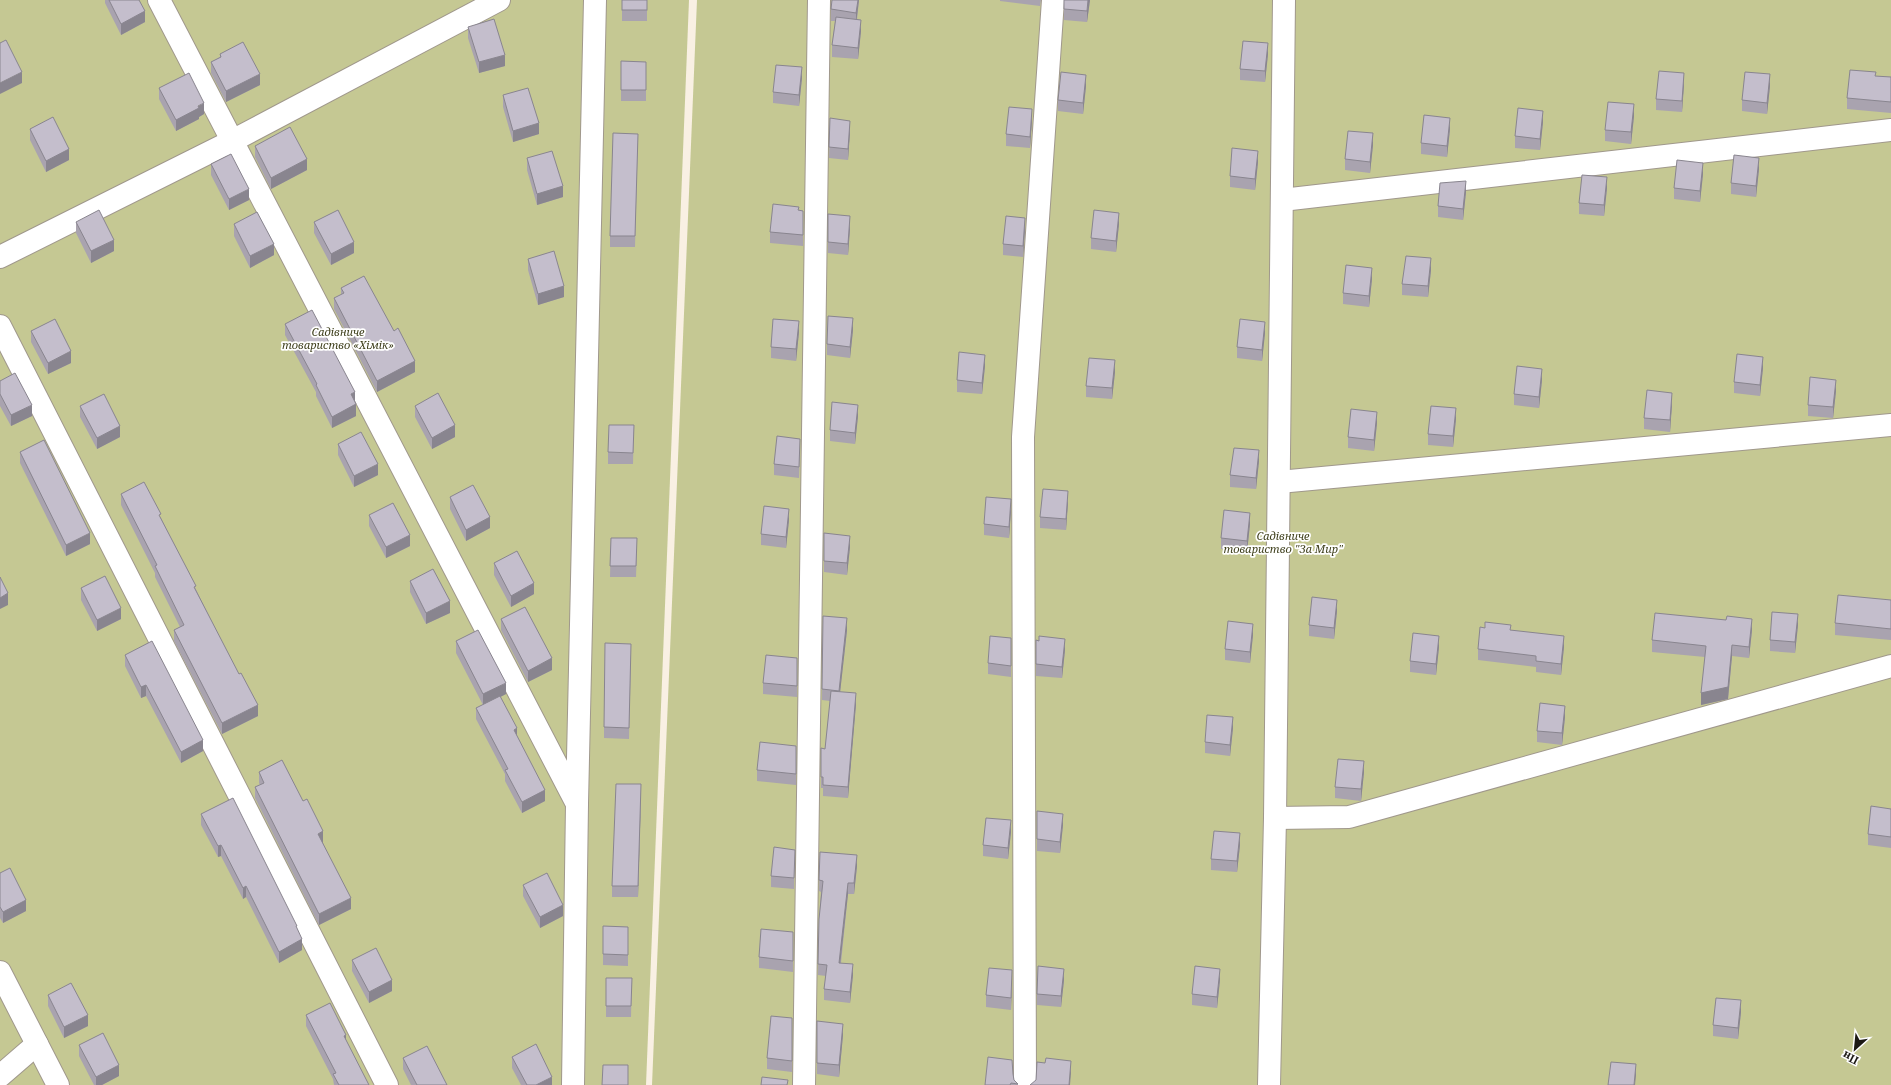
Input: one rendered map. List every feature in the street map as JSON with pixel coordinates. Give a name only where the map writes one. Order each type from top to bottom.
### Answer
[{"type":"street","points":[[159,0],[577,804]]},
{"type":"street","points":[[0,257],[232,141],[498,0]]},
{"type":"street","points":[[573,1085],[577,804],[595,0]]},
{"type":"street","points":[[804,1085],[819,0]]},
{"type":"street","points":[[1025,1085],[1023,437],[1053,0]]},
{"type":"street","points":[[1269,1085],[1275,818],[1284,0]]},
{"type":"street","points":[[1282,200],[1891,130]]},
{"type":"street","points":[[0,326],[387,1085]]},
{"type":"street","points":[[1278,482],[1891,425]]},
{"type":"street","points":[[1275,818],[1349,816],[1891,666]]},
{"type":"street","points":[[0,972],[58,1085]]},
{"type":"street","points":[[0,1076],[37,1044]]},
{"type":"green space","name":"Садівниче товариство «Хімік»","points":[[0,0],[689,0],[646,1085],[0,1085]]},
{"type":"green space","name":"Садівниче товариство \"За Мир\"","points":[[697,0],[1891,0],[1891,1085],[652,1085]]},
{"type":"building","points":[[109,0],[139,0],[145,11],[121,24]]},
{"type":"building","points":[[622,0],[647,0],[647,10],[622,10]]},
{"type":"building","points":[[832,0],[858,0],[856,13],[831,9]]},
{"type":"building","points":[[1064,0],[1088,0],[1087,11],[1064,9]]},
{"type":"building","points":[[836,17],[861,20],[858,48],[832,45]]},
{"type":"building","points":[[494,19],[505,55],[479,62],[468,27]]},
{"type":"building","points":[[6,40],[22,72],[0,83],[0,43]]},
{"type":"building","points":[[1243,41],[1268,43],[1265,71],[1240,69]]},
{"type":"building","points":[[243,42],[260,74],[226,91],[211,62],[221,57],[220,54]]},
{"type":"building","points":[[621,61],[646,62],[646,90],[621,90]]},
{"type":"building","points":[[776,65],[802,67],[799,95],[773,92]]},
{"type":"building","points":[[1850,70],[1876,72],[1875,76],[1891,77],[1891,102],[1847,98]]},
{"type":"building","points":[[1659,71],[1684,73],[1682,101],[1656,99]]},
{"type":"building","points":[[1061,72],[1086,75],[1083,103],[1058,100]]},
{"type":"building","points":[[1745,72],[1770,74],[1767,103],[1742,100]]},
{"type":"building","points":[[189,73],[204,103],[198,106],[199,108],[176,120],[159,88]]},
{"type":"building","points":[[528,88],[539,123],[513,131],[503,95]]},
{"type":"building","points":[[1608,102],[1634,104],[1631,132],[1605,130]]},
{"type":"building","points":[[1009,107],[1032,109],[1030,137],[1006,134]]},
{"type":"building","points":[[1518,108],[1543,111],[1540,139],[1515,136]]},
{"type":"building","points":[[1424,115],[1450,118],[1447,146],[1421,143]]},
{"type":"building","points":[[53,117],[69,149],[46,161],[30,129]]},
{"type":"building","points":[[830,118],[850,121],[848,149],[829,147]]},
{"type":"building","points":[[290,127],[307,159],[271,178],[255,146]]},
{"type":"building","points":[[1348,131],[1373,133],[1370,162],[1345,159]]},
{"type":"building","points":[[613,133],[638,134],[635,236],[610,236]]},
{"type":"building","points":[[1232,148],[1258,151],[1255,179],[1230,176]]},
{"type":"building","points":[[552,151],[563,186],[537,194],[527,158]]},
{"type":"building","points":[[231,154],[249,189],[229,199],[211,164]]},
{"type":"building","points":[[1734,155],[1759,158],[1756,186],[1731,183]]},
{"type":"building","points":[[1677,160],[1703,163],[1700,191],[1674,188]]},
{"type":"building","points":[[1582,175],[1607,177],[1604,205],[1579,203]]},
{"type":"building","points":[[1466,181],[1463,209],[1438,206],[1440,183]]},
{"type":"building","points":[[773,204],[799,207],[798,210],[803,211],[803,235],[770,232]]},
{"type":"building","points":[[99,210],[114,240],[91,251],[76,222]]},
{"type":"building","points":[[338,210],[354,242],[331,254],[314,222]]},
{"type":"building","points":[[1094,210],[1119,213],[1116,241],[1091,238]]},
{"type":"building","points":[[257,212],[274,244],[250,256],[234,224]]},
{"type":"building","points":[[828,214],[850,216],[848,244],[828,242]]},
{"type":"building","points":[[1006,216],[1025,218],[1023,246],[1003,244]]},
{"type":"building","points":[[554,251],[564,286],[538,294],[528,259]]},
{"type":"building","points":[[1406,256],[1431,258],[1428,286],[1402,284]]},
{"type":"building","points":[[1346,265],[1372,268],[1369,296],[1343,293]]},
{"type":"building","points":[[364,276],[394,331],[398,328],[415,361],[377,381],[334,298],[344,293],[341,288]]},
{"type":"building","points":[[312,310],[355,392],[351,394],[356,404],[332,417],[316,385],[317,384],[285,324]]},
{"type":"building","points":[[828,316],[853,318],[850,347],[827,344]]},
{"type":"building","points":[[55,319],[71,351],[48,363],[31,331]]},
{"type":"building","points":[[773,319],[799,321],[796,349],[771,347]]},
{"type":"building","points":[[1240,319],[1265,322],[1262,350],[1237,347]]},
{"type":"building","points":[[959,352],[985,355],[982,383],[957,380]]},
{"type":"building","points":[[1737,354],[1763,357],[1760,385],[1734,382]]},
{"type":"building","points":[[1089,358],[1115,360],[1112,388],[1086,386]]},
{"type":"building","points":[[1517,366],[1542,369],[1539,397],[1514,394]]},
{"type":"building","points":[[15,373],[32,405],[11,415],[0,394],[0,381]]},
{"type":"building","points":[[1810,377],[1836,380],[1833,407],[1808,405]]},
{"type":"building","points":[[1647,390],[1672,393],[1670,420],[1644,418]]},
{"type":"building","points":[[438,393],[455,425],[432,438],[415,406]]},
{"type":"building","points":[[104,394],[120,426],[97,438],[80,406]]},
{"type":"building","points":[[832,402],[858,405],[855,433],[830,430]]},
{"type":"building","points":[[1431,406],[1456,408],[1453,436],[1428,434]]},
{"type":"building","points":[[1351,409],[1377,412],[1374,440],[1348,437]]},
{"type":"building","points":[[609,425],[634,425],[633,453],[608,452]]},
{"type":"building","points":[[361,432],[378,464],[354,476],[338,444]]},
{"type":"building","points":[[777,436],[800,439],[799,467],[774,464]]},
{"type":"building","points":[[44,440],[90,533],[66,545],[20,452]]},
{"type":"building","points":[[1234,448],[1259,450],[1256,478],[1230,475]]},
{"type":"building","points":[[144,482],[161,514],[159,515],[196,586],[194,587],[239,674],[241,673],[258,705],[222,723],[174,630],[184,625],[155,566],[157,565],[121,494]]},
{"type":"building","points":[[473,485],[490,517],[466,530],[450,497]]},
{"type":"building","points":[[1043,489],[1068,491],[1066,519],[1040,517]]},
{"type":"building","points":[[986,497],[1011,499],[1009,527],[984,524]]},
{"type":"building","points":[[393,503],[410,535],[386,547],[369,515]]},
{"type":"building","points":[[764,506],[789,509],[786,537],[761,534]]},
{"type":"building","points":[[1224,510],[1250,513],[1247,541],[1221,538]]},
{"type":"building","points":[[824,533],[850,536],[847,563],[824,561]]},
{"type":"building","points":[[611,538],[637,538],[636,566],[610,566]]},
{"type":"building","points":[[517,551],[534,583],[511,596],[494,563]]},
{"type":"building","points":[[433,569],[450,601],[426,613],[410,581]]},
{"type":"building","points":[[105,576],[121,608],[97,620],[81,588]]},
{"type":"building","points":[[0,577],[8,593],[0,598]]},
{"type":"building","points":[[1838,595],[1891,600],[1891,629],[1835,623]]},
{"type":"building","points":[[1312,597],[1337,600],[1334,628],[1309,625]]},
{"type":"building","points":[[525,607],[552,658],[528,671],[501,619]]},
{"type":"building","points":[[1772,612],[1798,614],[1795,642],[1770,640]]},
{"type":"building","points":[[1655,613],[1726,620],[1727,616],[1752,619],[1749,647],[1732,645],[1728,687],[1701,693],[1706,646],[1652,640]]},
{"type":"building","points":[[823,616],[847,618],[839,691],[822,689]]},
{"type":"building","points":[[1228,621],[1253,624],[1250,652],[1225,649]]},
{"type":"building","points":[[1485,622],[1511,625],[1510,630],[1564,636],[1561,664],[1536,661],[1536,656],[1478,649],[1480,627],[1485,628]]},
{"type":"building","points":[[478,630],[506,683],[483,694],[456,641]]},
{"type":"building","points":[[1413,633],[1439,636],[1436,664],[1410,661]]},
{"type":"building","points":[[990,636],[1011,638],[1011,666],[988,663]]},
{"type":"building","points":[[1039,636],[1065,639],[1062,667],[1036,664],[1036,640],[1039,641]]},
{"type":"building","points":[[152,641],[203,740],[181,752],[146,685],[141,687],[125,655]]},
{"type":"building","points":[[605,643],[631,644],[629,728],[604,727]]},
{"type":"building","points":[[766,655],[797,658],[797,686],[763,683]]},
{"type":"building","points":[[831,691],[856,693],[848,787],[823,785],[823,777],[821,777],[821,748],[825,749]]},
{"type":"building","points":[[500,696],[517,728],[514,730],[545,790],[522,802],[505,770],[508,769],[476,708]]},
{"type":"building","points":[[1540,703],[1565,706],[1562,733],[1537,731]]},
{"type":"building","points":[[1207,715],[1233,717],[1230,745],[1205,742]]},
{"type":"building","points":[[760,742],[796,746],[796,774],[757,770]]},
{"type":"building","points":[[1338,759],[1364,761],[1361,789],[1335,787]]},
{"type":"building","points":[[282,760],[303,801],[307,799],[323,831],[318,834],[351,898],[319,914],[255,787],[264,783],[259,772]]},
{"type":"building","points":[[616,784],[641,784],[638,886],[612,886]]},
{"type":"building","points":[[233,798],[297,926],[302,939],[279,952],[246,886],[243,888],[221,845],[218,846],[201,814]]},
{"type":"building","points":[[1871,806],[1891,809],[1891,837],[1868,834]]},
{"type":"building","points":[[1037,811],[1063,814],[1060,842],[1037,839]]},
{"type":"building","points":[[986,818],[1011,820],[1008,848],[983,845]]},
{"type":"building","points":[[1214,831],[1240,833],[1237,861],[1211,859]]},
{"type":"building","points":[[774,847],[795,850],[794,878],[771,876]]},
{"type":"building","points":[[820,852],[857,855],[854,883],[848,883],[839,963],[853,964],[850,992],[824,989],[827,965],[818,964],[819,919],[823,881],[819,880]]},
{"type":"building","points":[[10,868],[26,900],[3,912],[0,907],[0,873]]},
{"type":"building","points":[[547,873],[563,905],[540,917],[523,885]]},
{"type":"building","points":[[603,926],[628,927],[628,955],[603,954]]},
{"type":"building","points":[[761,929],[793,932],[793,961],[759,957]]},
{"type":"building","points":[[376,948],[392,980],[369,992],[352,960]]},
{"type":"building","points":[[1038,966],[1064,969],[1061,996],[1037,994]]},
{"type":"building","points":[[1195,966],[1220,969],[1217,997],[1192,994]]},
{"type":"building","points":[[989,968],[1012,970],[1011,998],[986,995]]},
{"type":"building","points":[[606,978],[632,978],[631,1006],[606,1006]]},
{"type":"building","points":[[71,983],[88,1015],[64,1027],[48,995]]},
{"type":"building","points":[[1716,998],[1741,1000],[1738,1028],[1713,1025]]},
{"type":"building","points":[[330,1003],[346,1035],[344,1036],[369,1085],[339,1085],[333,1074],[336,1073],[306,1015]]},
{"type":"building","points":[[771,1016],[792,1018],[792,1061],[767,1058]]},
{"type":"building","points":[[817,1021],[843,1024],[839,1065],[817,1063]]},
{"type":"building","points":[[103,1033],[119,1065],[96,1077],[79,1045]]},
{"type":"building","points":[[536,1044],[552,1077],[536,1085],[527,1085],[512,1057]]},
{"type":"building","points":[[427,1046],[447,1085],[417,1085],[403,1058]]},
{"type":"building","points":[[988,1057],[1012,1060],[1014,1080],[1018,1084],[1011,1083],[1010,1085],[985,1085]]},
{"type":"building","points":[[1046,1058],[1071,1061],[1069,1085],[1030,1085],[1036,1080],[1037,1062],[1045,1063]]},
{"type":"building","points":[[1611,1062],[1636,1064],[1634,1085],[1608,1085]]},
{"type":"building","points":[[603,1065],[628,1065],[628,1085],[602,1085]]},
{"type":"building","points":[[762,1077],[788,1080],[787,1085],[761,1085]]}]
